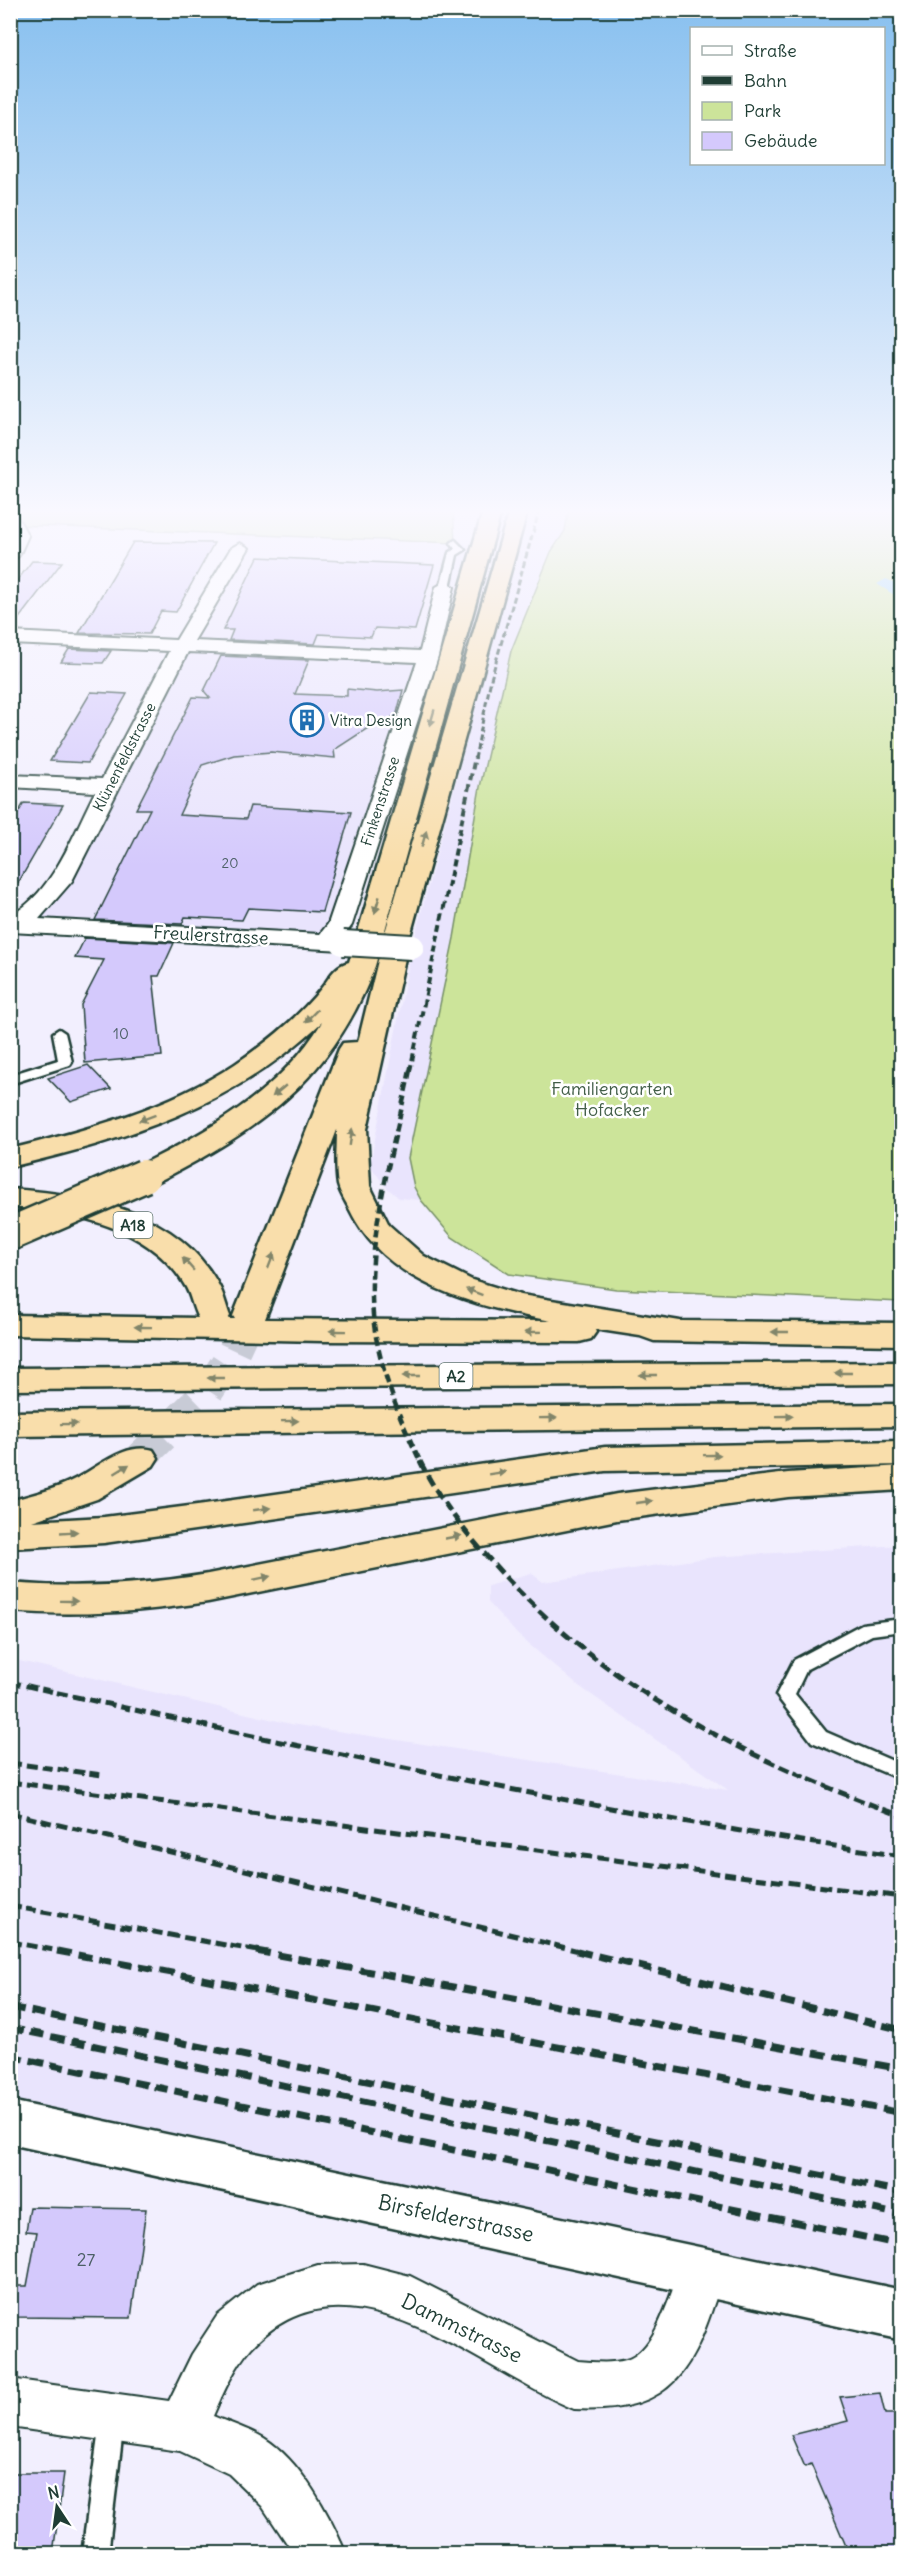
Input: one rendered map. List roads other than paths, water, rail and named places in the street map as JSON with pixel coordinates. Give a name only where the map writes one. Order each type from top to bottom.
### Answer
[{"type":"highway","points":[[10,1234],[144,1176],[195,1150],[248,1116],[306,1066],[334,1030],[356,986],[370,941],[459,628]]},
{"type":"highway","points":[[250,1316],[370,941],[479,628]]},
{"type":"highway","points":[[10,1158],[66,1145],[155,1115],[242,1072],[276,1048],[325,1002],[370,941]]},
{"type":"highway","points":[[370,941],[356,1111],[349,1154],[352,1183],[369,1218],[381,1235],[409,1260],[432,1274],[470,1291],[529,1308],[675,1330]]},
{"type":"highway","name":"A18","points":[[10,1197],[72,1205],[104,1214],[148,1232],[168,1245],[192,1269],[204,1286],[213,1316]]},
{"type":"highway","points":[[10,1325],[485,1333],[675,1330],[902,1334]]},
{"type":"highway","name":"A2","points":[[10,1379],[902,1373]]},
{"type":"highway","points":[[10,1425],[902,1415]]},
{"type":"highway","points":[[10,1534],[104,1530],[194,1519],[605,1459],[902,1453]]},
{"type":"highway","points":[[10,1515],[84,1491],[140,1458]]},
{"type":"highway","points":[[10,1597],[64,1602],[147,1598],[208,1588],[617,1506],[788,1485],[902,1478]]},
{"type":"main road","name":"Birsfelderstrasse","points":[[10,2122],[902,2315]]},
{"type":"street","name":"Klünenfeldstrasse","points":[[12,925],[31,914],[60,881],[192,628]]},
{"type":"street","name":"Finkenstrasse","points":[[370,941],[340,925],[428,657],[435,628]]},
{"type":"street","points":[[10,638],[428,657]]},
{"type":"street","points":[[10,781],[110,786]]},
{"type":"street","name":"Freulerstrasse","points":[[12,925],[370,941]]},
{"type":"street","name":"Dammstrasse","points":[[182,2427],[209,2371],[234,2332],[274,2300],[285,2296],[318,2287],[363,2286],[410,2298],[574,2385],[600,2388],[633,2384],[657,2370],[674,2347],[702,2271]]},
{"type":"street","points":[[10,2403],[182,2427],[247,2456],[280,2488],[308,2527],[320,2553]]},
{"type":"lane","points":[[10,1080],[65,1062],[59,1033]]},
{"type":"lane","points":[[902,1625],[868,1629],[800,1665],[785,1695],[819,1737],[902,1773]]},
{"type":"lane","points":[[95,2553],[112,2419]]},
{"type":"tunnel","points":[[140,1458],[206,1394],[232,1355],[250,1316]]},
{"type":"railway","points":[[475,759],[491,679],[506,628]]},
{"type":"railway","points":[[410,1071],[475,757]]},
{"type":"railway","points":[[410,1070],[380,1205],[372,1275],[377,1342],[385,1374],[401,1419],[420,1462]]},
{"type":"railway","points":[[420,1462],[452,1514],[471,1538],[534,1606],[580,1646],[629,1682],[680,1715],[733,1744],[844,1794],[902,1816]]},
{"type":"railway","points":[[10,1682],[343,1755],[566,1800],[789,1839],[902,1856]]},
{"type":"railway","points":[[10,1763],[102,1775]]},
{"type":"railway","points":[[10,1782],[902,1897]]},
{"type":"railway","points":[[10,1813],[583,1952]]},
{"type":"railway","points":[[10,1906],[264,1952]]},
{"type":"railway","points":[[10,1942],[64,1952]]},
{"type":"railway","points":[[57,1951],[902,2113]]},
{"type":"railway","points":[[256,1951],[902,2069]]},
{"type":"railway","points":[[577,1951],[902,2030]]},
{"type":"railway","points":[[10,2007],[902,2192]]},
{"type":"railway","points":[[10,2028],[902,2215]]},
{"type":"railway","points":[[10,2056],[902,2245]]},
{"type":"place","name":"Vitra Design","points":[[307,720]]},
{"type":"park label","name":"Familiengarten Hofacker","points":[[612,1098]]}]
